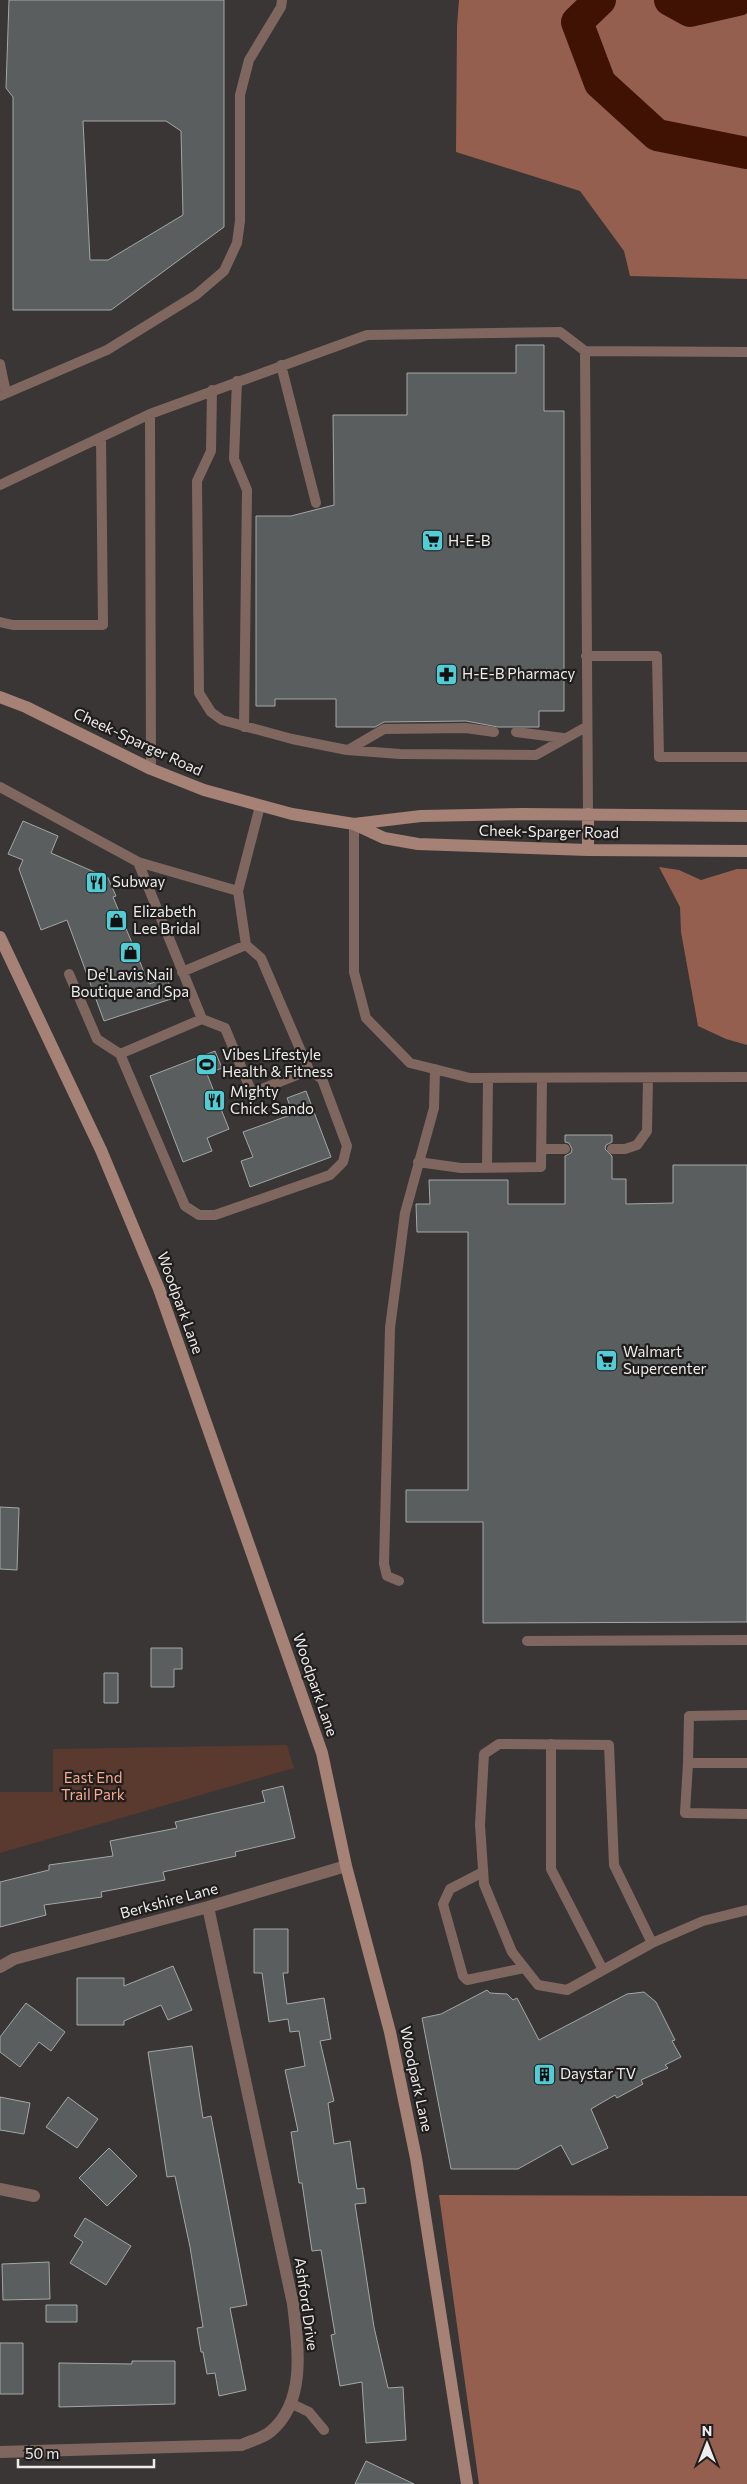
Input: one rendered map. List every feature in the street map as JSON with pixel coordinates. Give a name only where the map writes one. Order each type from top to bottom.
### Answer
[{"type":"street","name":"Cheek-Sparger Road","points":[[0,697],[26,707],[151,768],[204,790],[260,806],[354,824],[384,838],[418,844],[588,850],[747,851]]},
{"type":"street","name":"Cheek-Sparger Road","points":[[354,824],[421,816],[588,814],[747,816]]},
{"type":"street","points":[[588,814],[588,850]]},
{"type":"street","name":"Woodpark Lane","points":[[0,937],[101,1150],[159,1289],[322,1753],[346,1866],[390,2032],[414,2148],[467,2484]]},
{"type":"street","name":"Berkshire Lane","points":[[0,1967],[14,1959],[208,1907],[346,1866]]},
{"type":"street","name":"Ashford Drive","points":[[0,2452],[242,2445],[270,2433],[285,2414],[290,2403],[295,2388],[299,2353],[293,2304],[208,1907]]},
{"type":"street","points":[[0,2189],[34,2196]]},
{"type":"lane","points":[[0,364],[3,394],[107,350],[196,295],[224,271],[237,243],[240,221],[240,95],[249,60],[281,7],[282,0]]},
{"type":"lane","points":[[0,485],[150,414],[368,335],[560,332],[585,351],[747,352]]},
{"type":"lane","points":[[585,351],[588,814]]},
{"type":"lane","points":[[281,365],[316,502]]},
{"type":"lane","points":[[237,381],[234,459],[246,490],[244,726]]},
{"type":"lane","points":[[212,390],[211,451],[197,481],[199,693],[211,712],[222,720],[347,750],[400,754],[536,755],[563,738],[586,727]]},
{"type":"lane","points":[[150,414],[151,768]]},
{"type":"lane","points":[[0,622],[13,625],[103,625],[101,438]]},
{"type":"lane","points":[[586,656],[656,656],[659,757],[747,757]]},
{"type":"lane","points":[[347,750],[384,729],[466,728],[494,732]]},
{"type":"lane","points":[[516,732],[563,738]]},
{"type":"lane","points":[[0,787],[138,862],[238,891]]},
{"type":"lane","points":[[69,974],[97,1039],[120,1054],[185,1206],[199,1215],[215,1215],[330,1175],[343,1162],[347,1146],[322,1079],[309,1070],[261,958],[246,945],[238,891],[260,806]]},
{"type":"lane","points":[[354,824],[354,972],[366,1018],[410,1063],[470,1078],[747,1077]]},
{"type":"lane","points":[[138,862],[202,1018],[225,1028],[252,1093],[309,1070]]},
{"type":"lane","points":[[182,972],[246,945]]},
{"type":"lane","points":[[120,1054],[202,1018]]},
{"type":"lane","points":[[399,1581],[387,1576],[384,1564],[390,1328],[405,1213],[434,1108],[434,1069]]},
{"type":"lane","points":[[487,1168],[488,1078]]},
{"type":"lane","points":[[418,1162],[461,1168],[541,1167],[542,1078]]},
{"type":"lane","points":[[612,1148],[625,1149],[637,1145],[647,1131],[648,1078]]},
{"type":"lane","points":[[542,1148],[565,1149]]},
{"type":"lane","points":[[527,1641],[747,1640]]},
{"type":"lane","points":[[747,1715],[689,1716],[685,1813],[747,1814]]},
{"type":"lane","points":[[652,1943],[614,1865],[609,1745],[499,1744],[484,1754],[480,1825],[484,1884],[512,1952],[538,1985],[567,1990],[652,1943],[703,1921],[747,1910]]},
{"type":"lane","points":[[551,1744],[551,1869],[603,1970]]},
{"type":"lane","points":[[688,1764],[747,1764]]},
{"type":"lane","points":[[483,1872],[450,1889],[443,1904],[463,1976],[468,1980],[524,1968]]},
{"type":"lane","points":[[290,2403],[309,2412],[324,2430]]},
{"type":"green space","name":"East End Trail Park","points":[[287,1745],[294,1768],[0,1853],[0,1792],[53,1792],[53,1749]]},
{"type":"shaded area","points":[[459,0],[747,0],[747,279],[630,276],[624,251],[580,191],[456,152]]},
{"type":"shaded area","points":[[659,867],[679,870],[701,880],[737,869],[747,869],[747,1045],[726,1039],[698,1026],[681,932],[680,907]]},
{"type":"shaded area","points":[[439,2195],[747,2196],[747,2484],[479,2484]]},
{"type":"building","points":[[9,0],[224,0],[224,227],[111,310],[13,310],[13,97],[6,88]],"holes":[[[83,121],[166,121],[181,131],[183,215],[108,260],[90,260]]]},
{"type":"building","name":"H-E-B","points":[[516,345],[544,345],[544,411],[564,411],[564,711],[539,711],[539,727],[498,727],[466,721],[384,722],[375,727],[336,727],[336,699],[275,699],[275,706],[256,706],[256,516],[291,516],[334,505],[333,415],[407,415],[407,373],[516,373]]},
{"type":"building","points":[[23,821],[58,836],[51,853],[108,878],[116,896],[113,897],[149,984],[167,978],[174,998],[104,1021],[67,920],[41,930],[19,869],[23,860],[8,854]]},
{"type":"building","points":[[215,1051],[222,1068],[207,1074],[229,1129],[207,1138],[212,1151],[183,1162],[150,1076]]},
{"type":"building","points":[[306,1091],[331,1157],[250,1187],[241,1161],[253,1157],[243,1132],[293,1114],[287,1098]]},
{"type":"building","name":"Walmart Supercenter","points":[[565,1135],[612,1135],[612,1142],[606,1145],[605,1149],[612,1156],[612,1179],[626,1179],[626,1204],[673,1203],[673,1165],[747,1165],[747,1622],[483,1623],[483,1522],[406,1522],[406,1490],[468,1490],[468,1232],[417,1232],[416,1204],[430,1204],[429,1180],[508,1180],[508,1204],[565,1204],[565,1156],[571,1153],[572,1149],[569,1143],[565,1142]]},
{"type":"building","points":[[0,1507],[19,1508],[17,1570],[0,1569]]},
{"type":"building","points":[[151,1648],[182,1648],[182,1669],[174,1669],[174,1687],[151,1687]]},
{"type":"building","points":[[104,1673],[118,1673],[118,1703],[104,1703]]},
{"type":"building","points":[[283,1786],[295,1838],[235,1852],[236,1856],[163,1872],[165,1880],[101,1892],[102,1897],[44,1905],[46,1915],[0,1927],[0,1882],[49,1870],[49,1865],[113,1856],[110,1841],[177,1828],[175,1822],[265,1802],[262,1791]]},
{"type":"building","points":[[254,1929],[288,1929],[288,1973],[283,1973],[287,2004],[324,1998],[331,2039],[320,2041],[334,2101],[328,2103],[334,2144],[350,2141],[357,2189],[364,2188],[366,2203],[355,2204],[374,2327],[388,2388],[403,2387],[406,2440],[366,2443],[362,2382],[340,2386],[331,2335],[335,2334],[321,2250],[312,2251],[302,2183],[299,2183],[291,2132],[298,2131],[285,2070],[305,2066],[299,2031],[290,2032],[288,2019],[269,2022],[262,1973],[254,1973]]},
{"type":"building","points":[[173,1966],[192,2010],[168,2020],[161,2005],[124,2021],[124,2025],[77,2025],[77,1978],[124,1978],[124,1986]]},
{"type":"building","name":"Daystar TV","points":[[487,1990],[490,1993],[507,1994],[513,2000],[517,1998],[539,2040],[627,1994],[644,1992],[656,2002],[675,2040],[672,2041],[681,2057],[665,2065],[668,2068],[641,2080],[643,2084],[617,2098],[615,2095],[591,2109],[608,2148],[572,2165],[561,2145],[518,2169],[451,2169],[422,2018],[441,2014]]},
{"type":"building","points":[[26,2003],[65,2032],[51,2051],[39,2042],[20,2067],[0,2052],[0,2037]]},
{"type":"building","points":[[192,2046],[203,2118],[211,2116],[247,2305],[230,2308],[246,2390],[219,2396],[215,2373],[207,2374],[203,2352],[201,2352],[197,2328],[203,2327],[190,2247],[175,2176],[167,2177],[148,2052]]},
{"type":"building","points":[[0,2097],[30,2103],[24,2134],[0,2130]]},
{"type":"building","points":[[68,2097],[98,2119],[77,2148],[46,2127]]},
{"type":"building","points":[[109,2148],[137,2176],[107,2206],[79,2178]]},
{"type":"building","points":[[85,2218],[131,2246],[106,2285],[70,2263],[83,2242],[74,2236]]},
{"type":"building","points":[[49,2262],[50,2299],[3,2300],[2,2264]]},
{"type":"building","points":[[46,2305],[77,2305],[77,2322],[46,2322]]},
{"type":"building","points":[[0,2343],[23,2343],[23,2394],[0,2394]]},
{"type":"building","points":[[132,2361],[175,2361],[175,2404],[59,2407],[59,2363],[132,2364]]},
{"type":"building","points":[[366,2461],[414,2484],[355,2484]]},
{"type":"waterway","points":[[600,0],[577,22],[600,83],[657,135],[747,153]]},
{"type":"waterway","points":[[670,0],[690,11],[738,0]]},
{"type":"place","name":"H-E-B","points":[[432,541]]},
{"type":"place","name":"H-E-B Pharmacy","points":[[446,674]]},
{"type":"place","name":"Subway","points":[[96,882]]},
{"type":"place","name":"Elizabeth Lee Bridal","points":[[117,921]]},
{"type":"place","name":"De'Lavis Nail Boutique and Spa","points":[[130,952]]},
{"type":"place","name":"Vibes Lifestyle Health & Fitness","points":[[206,1064]]},
{"type":"place","name":"Mighty Chick Sando","points":[[214,1101]]},
{"type":"place","name":"Walmart Supercenter","points":[[607,1361]]},
{"type":"place","name":"Daystar TV","points":[[544,2074]]}]
